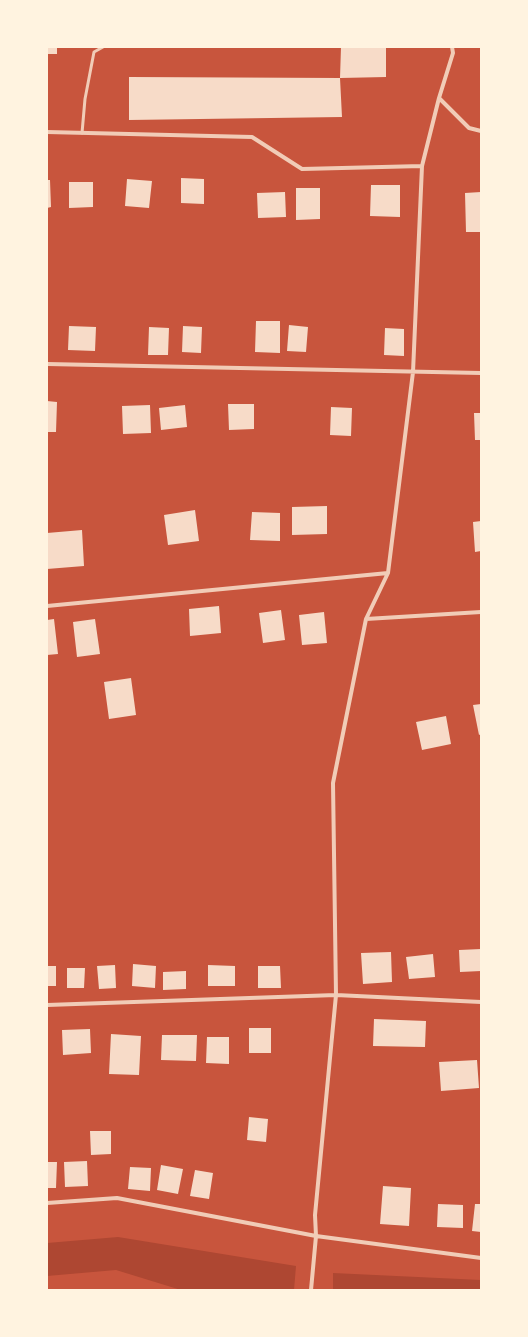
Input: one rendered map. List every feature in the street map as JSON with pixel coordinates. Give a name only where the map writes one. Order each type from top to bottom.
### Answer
[{"type":"street","points":[[311,1290],[316,1236],[316,1215],[336,995],[332,783],[366,619],[388,573],[413,372],[422,166],[439,98],[453,52],[452,47]]},
{"type":"street","points":[[439,98],[469,128],[481,131]]},
{"type":"street","points":[[47,132],[252,137],[302,170],[422,166]]},
{"type":"street","points":[[47,364],[481,373]]},
{"type":"street","points":[[47,606],[388,573]]},
{"type":"street","points":[[366,619],[481,612]]},
{"type":"street","points":[[47,1005],[336,995],[481,1002]]},
{"type":"street","points":[[47,1203],[117,1198],[316,1236],[481,1258]]},
{"type":"lane","points":[[82,133],[85,99],[94,52],[104,47]]},
{"type":"shaded area","points":[[118,1237],[296,1266],[294,1290],[181,1290],[116,1270],[47,1276],[47,1243]]},
{"type":"shaded area","points":[[333,1273],[481,1280],[481,1290],[333,1290]]},
{"type":"building","points":[[47,47],[57,47],[57,54],[47,54]]},
{"type":"building","points":[[341,47],[386,47],[386,77],[340,78]]},
{"type":"building","points":[[129,77],[340,78],[342,117],[129,120]]},
{"type":"building","points":[[181,178],[204,179],[204,204],[181,203]]},
{"type":"building","points":[[127,179],[152,181],[149,208],[125,206]]},
{"type":"building","points":[[47,180],[50,180],[51,207],[47,208]]},
{"type":"building","points":[[69,182],[93,182],[93,207],[69,208]]},
{"type":"building","points":[[371,185],[400,185],[400,217],[370,216]]},
{"type":"building","points":[[296,188],[320,188],[320,219],[296,220]]},
{"type":"building","points":[[285,192],[286,217],[258,218],[257,193]]},
{"type":"building","points":[[481,192],[481,232],[466,232],[465,193]]},
{"type":"building","points":[[256,321],[280,321],[280,353],[255,352]]},
{"type":"building","points":[[289,325],[308,327],[306,352],[287,351]]},
{"type":"building","points":[[69,326],[96,327],[95,351],[68,350]]},
{"type":"building","points":[[183,326],[202,327],[201,353],[182,352]]},
{"type":"building","points":[[149,327],[169,328],[168,355],[148,355]]},
{"type":"building","points":[[385,328],[404,329],[404,356],[384,355]]},
{"type":"building","points":[[47,401],[57,402],[56,432],[47,432]]},
{"type":"building","points":[[228,404],[254,404],[254,429],[229,430]]},
{"type":"building","points":[[150,405],[151,433],[123,434],[122,406]]},
{"type":"building","points":[[185,405],[187,427],[161,430],[159,408]]},
{"type":"building","points":[[331,407],[352,408],[351,436],[330,435]]},
{"type":"building","points":[[474,413],[481,413],[481,440],[475,440]]},
{"type":"building","points":[[327,506],[327,534],[292,535],[292,507]]},
{"type":"building","points":[[195,510],[199,541],[168,545],[164,515]]},
{"type":"building","points":[[252,512],[280,513],[280,541],[250,540]]},
{"type":"building","points":[[481,521],[481,551],[475,552],[473,522]]},
{"type":"building","points":[[82,530],[84,566],[47,569],[47,533]]},
{"type":"building","points":[[219,606],[221,633],[190,636],[189,609]]},
{"type":"building","points":[[281,610],[285,640],[263,643],[259,613]]},
{"type":"building","points":[[324,612],[327,643],[302,645],[299,615]]},
{"type":"building","points":[[54,619],[58,654],[47,655],[47,620]]},
{"type":"building","points":[[95,619],[100,654],[77,657],[73,622]]},
{"type":"building","points":[[131,678],[136,715],[109,719],[104,682]]},
{"type":"building","points":[[481,704],[481,734],[479,735],[473,705]]},
{"type":"building","points":[[446,716],[451,744],[422,750],[416,722]]},
{"type":"building","points":[[481,949],[481,971],[460,972],[459,950]]},
{"type":"building","points":[[391,952],[392,982],[363,984],[361,953]]},
{"type":"building","points":[[433,954],[435,977],[409,979],[406,957]]},
{"type":"building","points":[[133,964],[156,966],[155,988],[132,986]]},
{"type":"building","points":[[115,965],[116,988],[99,989],[97,966]]},
{"type":"building","points":[[208,965],[235,966],[235,986],[208,986]]},
{"type":"building","points":[[47,966],[56,966],[56,986],[47,986]]},
{"type":"building","points":[[258,966],[280,966],[281,988],[258,988]]},
{"type":"building","points":[[67,968],[85,968],[84,988],[67,988]]},
{"type":"building","points":[[186,971],[186,989],[163,990],[163,972]]},
{"type":"building","points":[[374,1019],[426,1021],[425,1047],[373,1046]]},
{"type":"building","points":[[249,1028],[271,1028],[271,1053],[249,1053]]},
{"type":"building","points":[[90,1029],[91,1053],[63,1055],[62,1030]]},
{"type":"building","points":[[111,1034],[141,1036],[139,1075],[109,1074]]},
{"type":"building","points":[[162,1035],[197,1035],[196,1061],[161,1060]]},
{"type":"building","points":[[207,1037],[229,1037],[229,1064],[206,1063]]},
{"type":"building","points":[[477,1060],[479,1088],[441,1091],[439,1062]]},
{"type":"building","points":[[249,1117],[268,1119],[266,1142],[247,1140]]},
{"type":"building","points":[[90,1131],[111,1131],[111,1154],[91,1155]]},
{"type":"building","points":[[87,1161],[88,1186],[65,1187],[64,1162]]},
{"type":"building","points":[[47,1162],[57,1162],[56,1188],[47,1188]]},
{"type":"building","points":[[161,1165],[183,1169],[178,1194],[157,1190]]},
{"type":"building","points":[[130,1167],[151,1168],[150,1191],[128,1189]]},
{"type":"building","points":[[195,1170],[213,1173],[209,1199],[190,1196]]},
{"type":"building","points":[[383,1186],[411,1188],[409,1226],[380,1224]]},
{"type":"building","points":[[438,1204],[463,1205],[463,1228],[437,1227]]},
{"type":"building","points":[[475,1204],[481,1204],[481,1232],[472,1231]]}]
